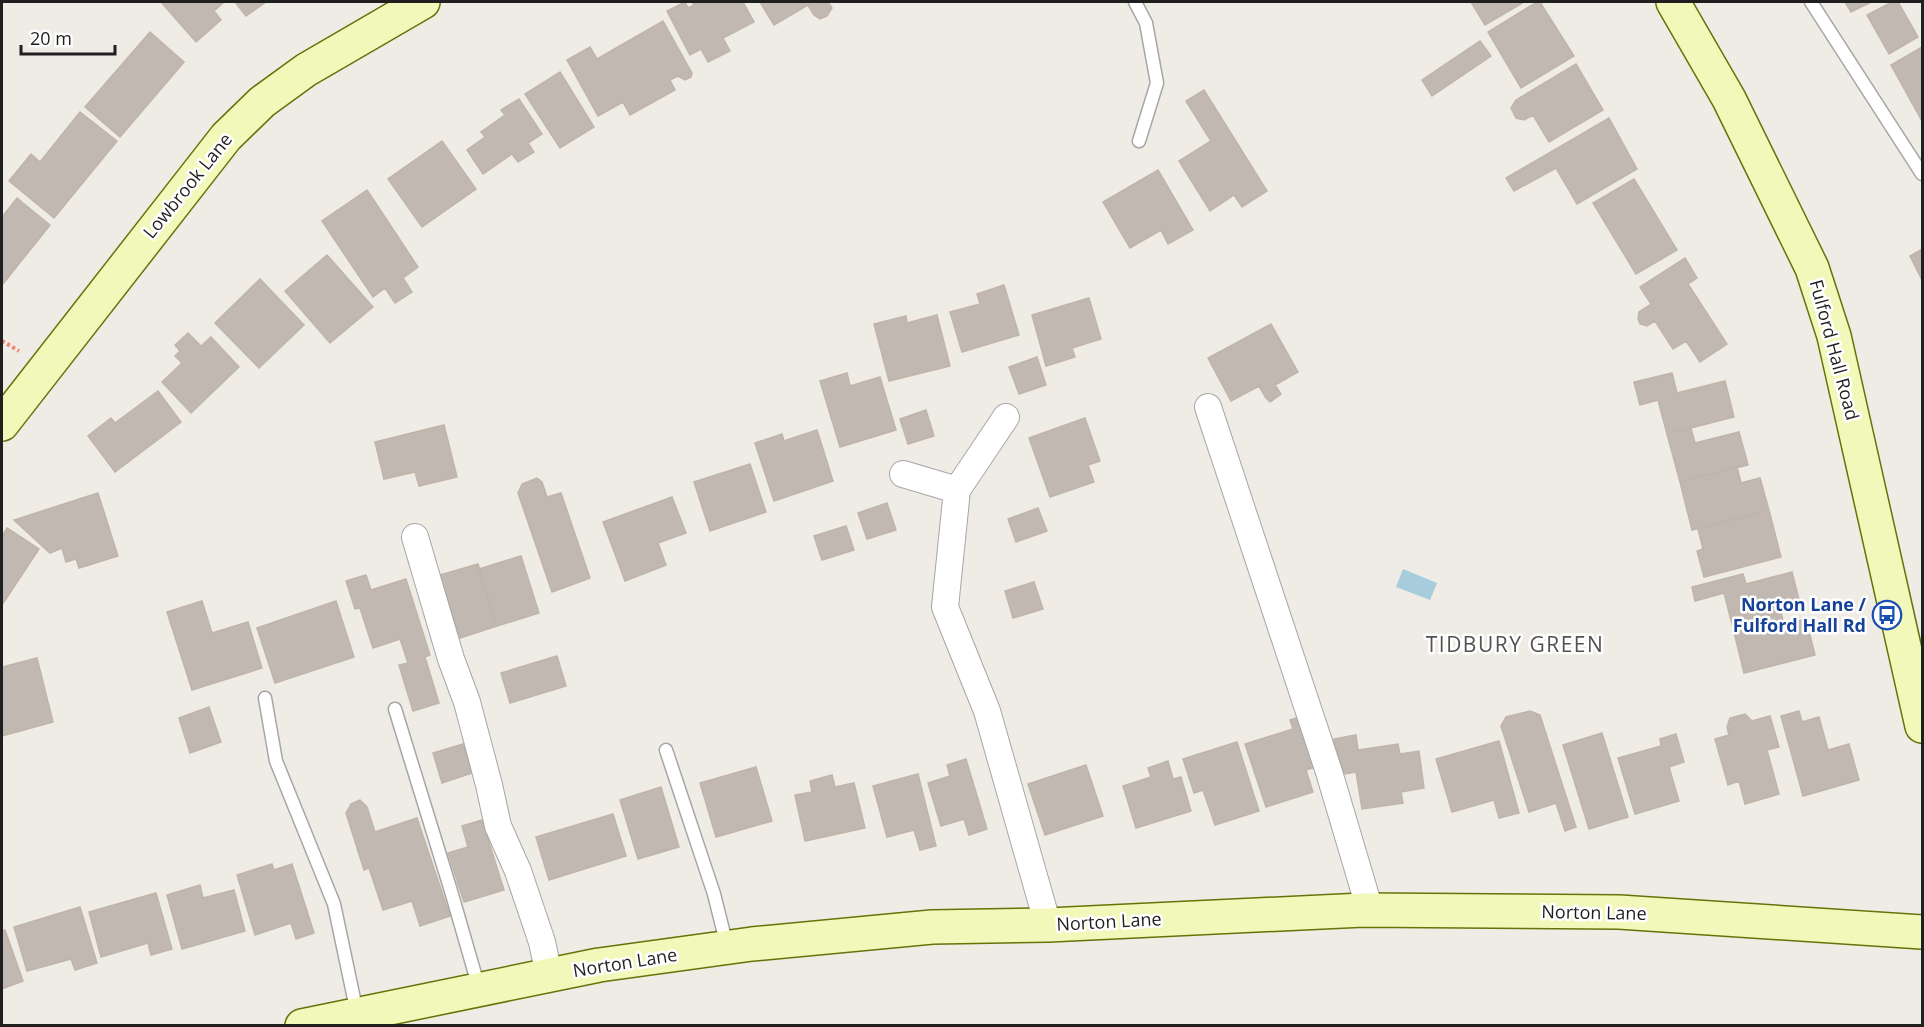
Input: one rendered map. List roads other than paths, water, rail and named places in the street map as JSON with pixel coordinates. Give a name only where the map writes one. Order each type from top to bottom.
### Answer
[{"type":"street","name":"Lowbrook Lane","points":[[4,416],[233,130],[262,102],[306,70],[423,2]]},
{"type":"street","name":"Fulford Hall Road","points":[[1673,2],[1729,99],[1812,268],[1836,348],[1923,726]]},
{"type":"street","points":[[1208,407],[1329,772],[1370,910]]},
{"type":"street","points":[[1006,417],[957,490],[945,607],[987,711],[1048,925]]},
{"type":"street","points":[[903,474],[957,490]]},
{"type":"street","points":[[415,537],[451,658],[467,702],[498,826],[518,871],[543,942],[549,975]]},
{"type":"street","name":"Norton Lane","points":[[302,1026],[599,965],[727,947],[933,927],[1048,925],[1370,910],[1619,912],[1923,932]]},
{"type":"lane","points":[[1135,2],[1146,23],[1157,83],[1139,141]]},
{"type":"lane","points":[[1811,2],[1923,174]]},
{"type":"lane","points":[[265,698],[276,761],[334,904],[357,1013]]},
{"type":"lane","points":[[395,709],[479,990]]},
{"type":"lane","points":[[666,750],[714,894],[727,947]]},
{"type":"water","points":[[1403,569],[1437,583],[1430,600],[1396,587]]},
{"type":"place","name":"Norton Lane / Fulford Hall Rd","points":[[1887,615]]},
{"type":"district","name":"TIDBURY GREEN","points":[[1515,645]]}]
